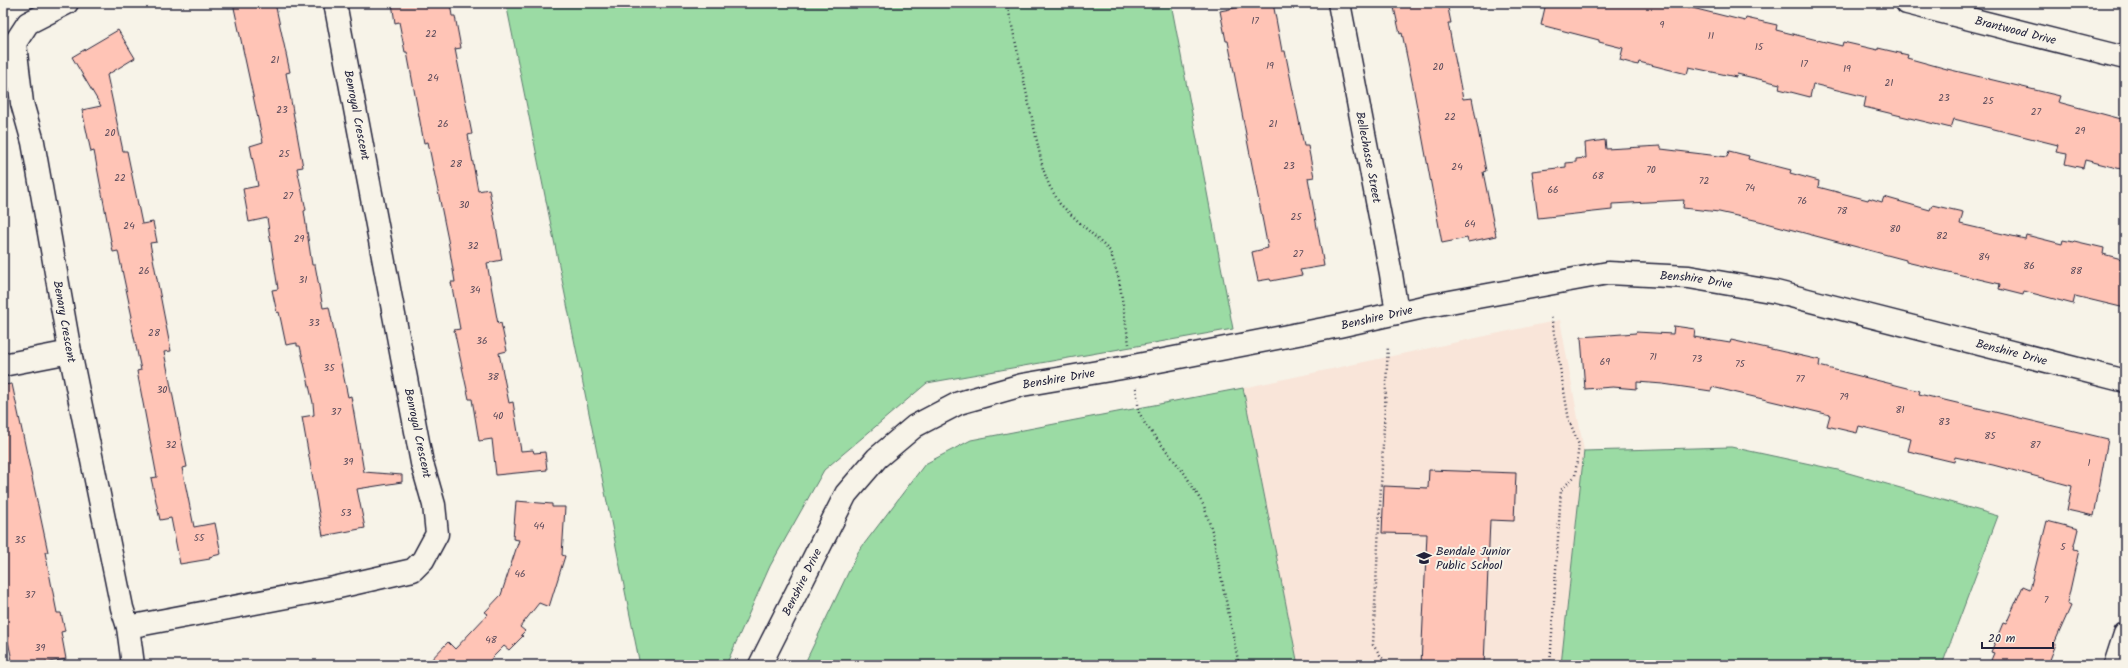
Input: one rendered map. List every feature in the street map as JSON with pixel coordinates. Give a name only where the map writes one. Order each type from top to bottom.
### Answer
[{"type":"street","name":"Benary Crescent","points":[[67,3],[28,23],[15,43],[22,103],[33,142],[70,352],[122,608],[128,627],[133,665]]},
{"type":"street","name":"Benroyal Crescent","points":[[128,627],[334,588],[413,570],[423,560],[437,534],[434,505],[422,462],[335,3]]},
{"type":"street","name":"Bellechasse Street","points":[[1339,3],[1390,267],[1397,312]]},
{"type":"street","name":"Brantwood Drive","points":[[1907,3],[2125,58]]},
{"type":"street","name":"Benshire Drive","points":[[760,665],[846,494],[877,458],[915,426],[959,403],[1022,385],[1339,326],[1397,312],[1608,273],[1689,277],[1776,292],[2125,381]]},
{"type":"street","points":[[3,365],[70,352]]},
{"type":"street","points":[[2115,665],[2125,634]]},
{"type":"path","points":[[1008,3],[1043,169],[1049,186],[1060,204],[1110,251],[1119,279],[1129,345]]},
{"type":"path","points":[[1550,665],[1561,490],[1575,476],[1579,445],[1569,420],[1551,315]]},
{"type":"path","points":[[1387,665],[1373,644],[1388,346]]},
{"type":"path","points":[[1135,383],[1139,412],[1145,424],[1185,474],[1204,506],[1212,531],[1239,665]]},
{"type":"shaded area","name":"Bendale Junior Public School","points":[[1560,320],[1584,451],[1561,665],[1298,665],[1243,388]]},
{"type":"green space","points":[[506,3],[1171,3],[1233,329],[927,383],[824,470],[770,566],[726,665],[640,665]]},
{"type":"green space","points":[[1243,388],[1298,665],[804,665],[858,552],[925,464],[971,440]]},
{"type":"green space","points":[[1731,447],[1838,470],[1998,516],[1942,665],[1561,665],[1584,451]]},
{"type":"building","points":[[233,3],[275,3],[290,72],[286,73],[303,167],[297,168],[306,210],[304,211],[312,265],[315,265],[323,308],[329,307],[348,397],[351,396],[364,472],[402,475],[402,482],[357,489],[365,528],[323,536],[302,417],[314,415],[313,403],[300,346],[297,346],[297,343],[286,345],[279,312],[277,313],[272,290],[278,289],[267,218],[249,222],[243,189],[258,186],[250,146],[263,142]]},
{"type":"building","points":[[392,3],[450,3],[452,16],[455,16],[461,48],[455,49],[472,134],[468,135],[478,191],[489,189],[502,260],[487,263],[498,324],[501,323],[507,351],[499,353],[509,403],[513,402],[521,451],[533,450],[534,453],[545,452],[547,470],[496,475],[492,439],[479,441],[472,399],[469,399],[454,330],[460,329],[451,282],[455,282],[448,240],[428,142],[424,143],[407,52],[405,52],[399,22],[395,23]]},
{"type":"building","points":[[1260,3],[1273,3],[1282,51],[1285,51],[1304,146],[1308,146],[1314,177],[1308,178],[1324,266],[1300,270],[1302,275],[1271,281],[1270,279],[1258,281],[1252,252],[1268,248],[1228,41],[1226,41],[1220,11]]},
{"type":"building","points":[[1393,3],[1447,3],[1451,23],[1448,23],[1463,99],[1472,98],[1486,171],[1483,172],[1496,236],[1468,242],[1467,238],[1442,243],[1413,86],[1402,33],[1400,34]]},
{"type":"building","points":[[1546,3],[1672,3],[1745,21],[1746,18],[1777,25],[1776,30],[1842,46],[1843,42],[1908,55],[1907,58],[1947,69],[2060,96],[2058,102],[2125,120],[2125,170],[2085,160],[2083,168],[2065,164],[2067,154],[2056,152],[2058,145],[1954,119],[1951,128],[1864,107],[1866,97],[1813,84],[1810,97],[1779,89],[1780,84],[1737,74],[1736,77],[1689,67],[1687,74],[1639,62],[1638,65],[1620,60],[1623,48],[1599,42],[1599,40],[1541,25]]},
{"type":"building","points":[[118,30],[135,58],[107,75],[123,151],[127,151],[142,224],[153,222],[157,242],[150,243],[171,351],[164,352],[187,467],[182,468],[194,527],[215,523],[221,554],[209,557],[210,559],[180,564],[171,518],[160,520],[151,478],[157,477],[137,371],[141,370],[130,318],[132,317],[118,251],[113,252],[94,151],[91,152],[82,110],[101,106],[72,57]]},
{"type":"building","points":[[1605,140],[1606,149],[1661,146],[1661,149],[1727,157],[1729,151],[1749,156],[1748,159],[1791,170],[1790,173],[1819,181],[1818,187],[1868,200],[1869,198],[1882,202],[1884,197],[1930,210],[1932,205],[1963,212],[1960,224],[2025,239],[2026,235],[2062,244],[2063,240],[2074,241],[2104,248],[2103,254],[2125,260],[2125,308],[2075,296],[2073,304],[2024,291],[2023,295],[1999,289],[2000,284],[1906,262],[1906,260],[1759,221],[1719,212],[1683,208],[1684,200],[1612,204],[1612,210],[1538,218],[1532,171],[1566,167],[1566,163],[1576,162],[1576,159],[1586,158],[1585,143]]},
{"type":"building","points":[[1674,326],[1695,329],[1694,337],[1730,343],[1731,340],[1820,360],[1819,366],[1920,391],[1919,394],[2108,439],[2094,516],[2067,510],[2072,486],[1993,465],[1955,457],[1954,462],[1908,451],[1911,439],[1859,426],[1857,433],[1827,426],[1830,415],[1712,387],[1711,391],[1637,382],[1637,389],[1613,387],[1585,389],[1581,337],[1636,332],[1673,334]]},
{"type":"building","points":[[12,384],[48,552],[45,552],[57,613],[61,613],[65,631],[61,632],[66,659],[33,665],[13,665],[3,617],[3,385]]},
{"type":"building","points":[[1429,470],[1516,473],[1514,521],[1490,520],[1484,665],[1421,665],[1427,534],[1382,533],[1384,486],[1428,488]]},
{"type":"building","points":[[516,501],[552,504],[552,507],[565,507],[562,555],[565,556],[549,607],[539,603],[520,627],[525,631],[521,635],[523,636],[509,650],[504,646],[485,665],[426,665],[448,642],[455,649],[488,614],[485,612],[501,595],[519,540],[513,539]]},
{"type":"building","points":[[2047,521],[2078,529],[2073,549],[2079,550],[2067,604],[2071,606],[2054,644],[2056,644],[2048,665],[1989,665],[1994,653],[1991,652],[2003,623],[2006,624],[2023,586],[2030,589]]},
{"type":"place","name":"Bendale Junior Public School","points":[[1424,558]]}]
